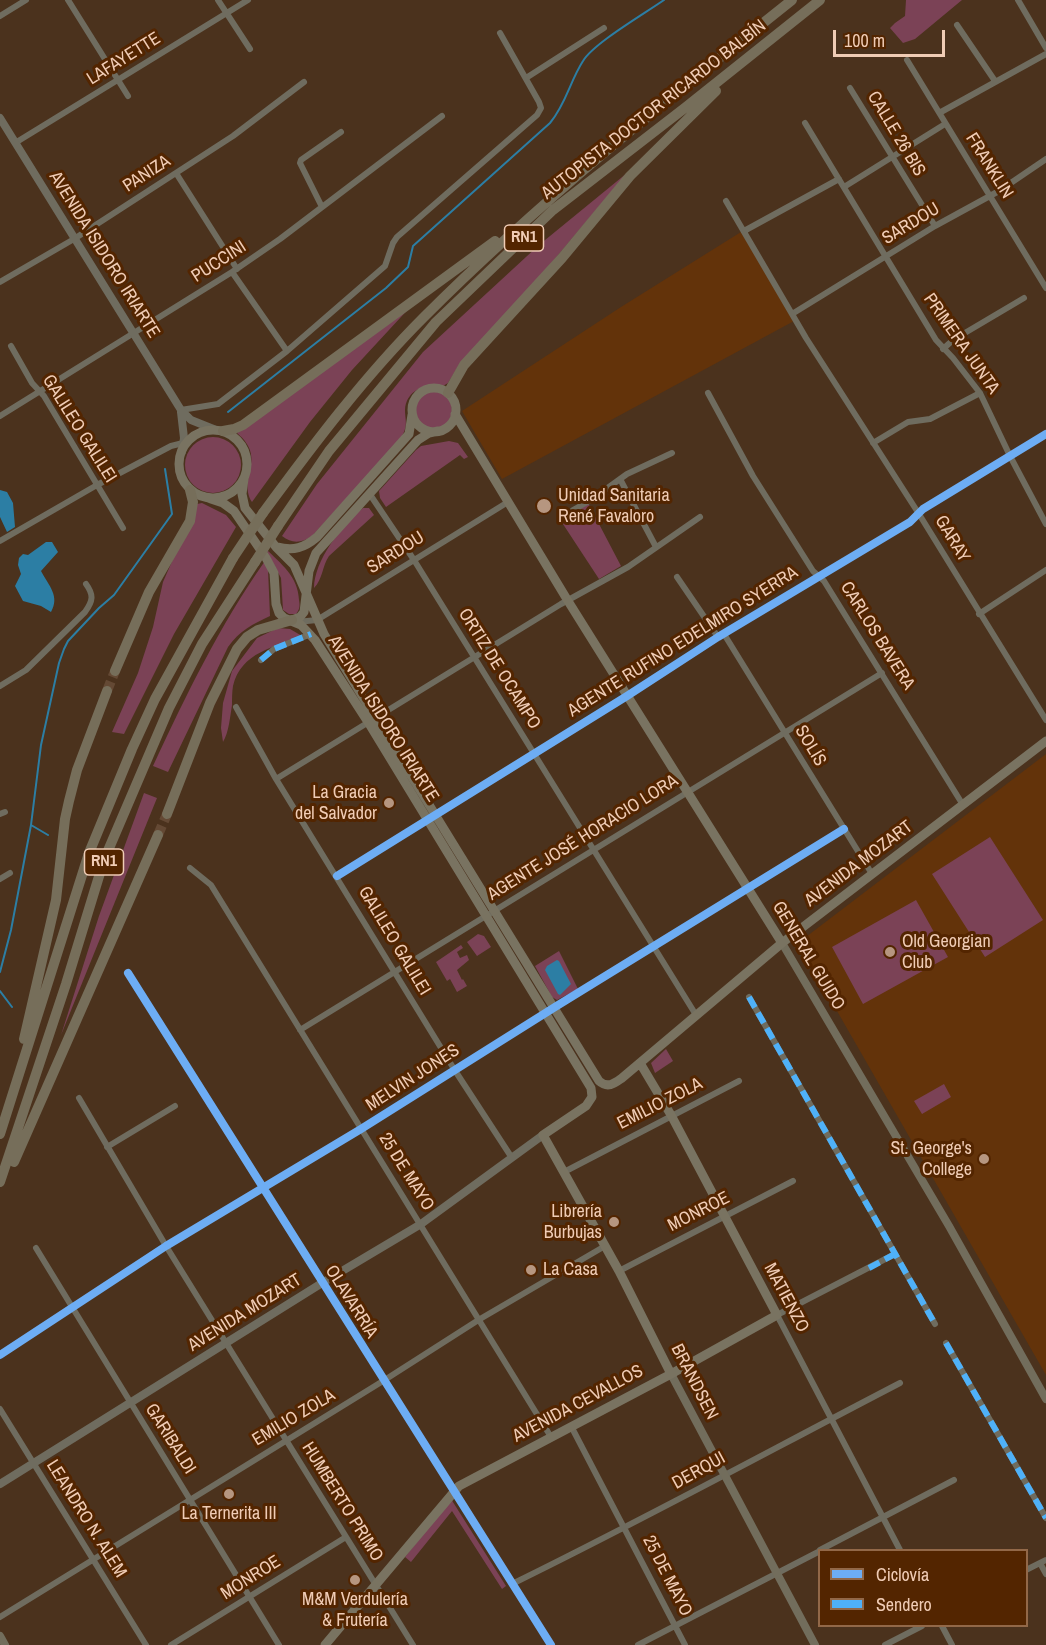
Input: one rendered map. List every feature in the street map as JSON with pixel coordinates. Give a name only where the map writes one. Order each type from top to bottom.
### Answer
[{"type":"highway","name":"AUTOPISTA DOCTOR RICARDO BALBÍN","points":[[2,1129],[93,844],[155,699],[233,558],[262,513],[366,379],[423,318],[521,223],[601,154],[792,0]]},
{"type":"highway","name":"AUTOPISTA DOCTOR RICARDO BALBÍN","points":[[0,1182],[104,860],[169,708],[202,644],[329,451],[436,322],[553,210],[820,0]]},
{"type":"highway","points":[[448,393],[464,365],[562,258],[630,176],[758,50]]},
{"type":"highway","points":[[220,431],[243,425],[521,223]]},
{"type":"highway","points":[[115,671],[149,592],[190,521],[193,502],[190,490]]},
{"type":"highway","points":[[167,814],[210,703],[237,649],[247,637],[258,630],[294,621]]},
{"type":"highway","points":[[2,1129],[56,900],[64,819],[77,770],[108,691]]},
{"type":"highway","points":[[0,1192],[158,835]]},
{"type":"main road","points":[[276,547],[294,550],[317,537],[409,434],[413,401],[422,391],[436,388],[448,393],[453,399],[455,414],[449,425],[418,440],[316,553],[309,571],[304,612],[294,621]]},
{"type":"main road","name":"GENERAL GUIDO","points":[[455,414],[568,601],[782,943],[949,1226],[1046,1399]]},
{"type":"main road","points":[[412,415],[419,426],[438,431]]},
{"type":"main road","points":[[220,431],[232,436],[245,450],[247,470],[238,488],[229,495],[208,498],[190,490],[180,472],[179,462],[182,447],[199,433],[220,431]]},
{"type":"main road","name":"AVENIDA ISIDORO IRIARTE","points":[[244,479],[242,494],[245,508],[276,547],[294,565],[324,634],[427,820],[591,1088],[591,1101]]},
{"type":"main road","name":"AVENIDA ISIDORO IRIARTE","points":[[208,498],[229,506],[240,520],[271,567],[275,582],[277,609],[282,616],[294,621],[313,637],[372,720],[436,814],[599,1081],[605,1085],[612,1085]]},
{"type":"main road","points":[[313,637],[324,634]]},
{"type":"main road","name":"AVENIDA MOZART","points":[[612,1085],[782,943],[1046,741]]},
{"type":"main road","name":"MATIENZO","points":[[640,1063],[671,1116],[777,1316]]},
{"type":"main road","name":"AVENIDA MOZART","points":[[543,1135],[591,1101]]},
{"type":"main road","name":"BRANDSEN","points":[[543,1135],[605,1246],[815,1645]]},
{"type":"main road","name":"AVENIDA CEVALLOS","points":[[325,1645],[453,1491],[777,1316]]},
{"type":"main road","points":[[0,1636],[6,1645]]},
{"type":"street","points":[[0,16],[26,0]]},
{"type":"street","points":[[68,0],[128,96]]},
{"type":"street","points":[[218,0],[250,50]]},
{"type":"street","name":"LAFAYETTE","points":[[15,142],[248,0]]},
{"type":"street","points":[[1018,0],[1046,48]]},
{"type":"street","points":[[957,26],[995,81]]},
{"type":"street","points":[[526,78],[604,28]]},
{"type":"street","points":[[181,410],[218,405],[287,351],[385,266],[393,243],[398,237],[537,115],[540,108],[539,102],[500,33]]},
{"type":"street","points":[[941,112],[1046,54]]},
{"type":"street","name":"FRANKLIN","points":[[907,60],[941,112],[945,124],[1046,288]]},
{"type":"street","name":"PANIZA","points":[[0,282],[74,238],[233,136],[304,82]]},
{"type":"street","name":"CALLE 26 BIS","points":[[850,88],[935,226]]},
{"type":"street","name":"PUCCINI","points":[[0,416],[280,239],[442,116]]},
{"type":"street","name":"AVENIDA ISIDORO IRIARTE","points":[[0,118],[181,410],[191,420],[220,431]]},
{"type":"street","name":"PRIMERA JUNTA","points":[[806,123],[936,340],[980,393],[1046,524]]},
{"type":"street","points":[[844,187],[945,124]]},
{"type":"street","points":[[321,207],[300,163],[341,132]]},
{"type":"street","name":"SARDOU","points":[[792,314],[1046,159]]},
{"type":"street","points":[[176,173],[234,270],[287,351]]},
{"type":"street","points":[[744,231],[839,179]]},
{"type":"street","name":"GARAY","points":[[726,201],[792,314],[1046,720]]},
{"type":"street","points":[[943,349],[953,339],[1024,298]]},
{"type":"street","name":"GALILEO GALILEI","points":[[11,346],[32,383],[44,396],[123,528]]},
{"type":"street","name":"CARLOS BAVERA","points":[[708,393],[753,476],[813,571],[824,581],[963,805]]},
{"type":"street","points":[[873,443],[908,422],[930,419],[980,393]]},
{"type":"street","name":"AVENIDA ISIDORO IRIARTE","points":[[181,410],[182,447]]},
{"type":"street","name":"AGENTE RUFINO EDELMIRO SYERRA","points":[[337,876],[721,635],[910,522],[923,509],[1046,434]]},
{"type":"street","points":[[0,541],[97,485],[171,446],[182,447]]},
{"type":"street","points":[[573,510],[634,470],[672,453]]},
{"type":"street","points":[[620,479],[656,547]]},
{"type":"street","name":"ORTIZ DE OCAMPO","points":[[369,494],[414,560],[696,1016]]},
{"type":"street","name":"SARDOU","points":[[294,621],[317,620],[508,502]]},
{"type":"street","points":[[276,779],[474,657],[628,567],[700,517]]},
{"type":"street","points":[[979,614],[1046,570]]},
{"type":"street","name":"SOLÍS","points":[[677,577],[721,635],[872,874]]},
{"type":"street","points":[[0,686],[26,670],[85,612],[92,603],[93,597],[86,584]]},
{"type":"street","points":[[261,660],[274,649],[313,637]]},
{"type":"street","name":"AGENTE JOSÉ HORACIO LORA","points":[[300,1029],[687,790],[882,673]]},
{"type":"street","name":"GALILEO GALILEI","points":[[236,707],[276,779],[454,1069],[512,1158]]},
{"type":"street","name":"MELVIN JONES","points":[[0,1355],[166,1246],[361,1129],[843,829]]},
{"type":"street","name":"25 DE MAYO","points":[[190,868],[211,885],[480,1319],[550,1437]]},
{"type":"street","points":[[0,879],[10,873]]},
{"type":"street","name":"OLAVARRÍA","points":[[128,973],[551,1645]]},
{"type":"street","points":[[749,997],[935,1324]]},
{"type":"street","name":"EMILIO ZOLA","points":[[564,1172],[739,1081]]},
{"type":"street","name":"HUMBERTO PRIMO","points":[[78,1098],[166,1246],[413,1645]]},
{"type":"street","points":[[107,1147],[175,1106]]},
{"type":"street","name":"AVENIDA MOZART","points":[[0,1484],[322,1283],[421,1224],[543,1135]]},
{"type":"street","name":"MONROE","points":[[618,1271],[793,1181]]},
{"type":"street","name":"EMILIO ZOLA","points":[[0,1617],[480,1319],[605,1246]]},
{"type":"street","name":"GARIBALDI","points":[[36,1248],[279,1645]]},
{"type":"street","name":"AVENIDA CEVALLOS","points":[[777,1316],[895,1254]]},
{"type":"street","name":"MATIENZO","points":[[777,1316],[899,1549]]},
{"type":"street","points":[[946,1342],[1046,1518]]},
{"type":"street","name":"DERQUI","points":[[512,1584],[626,1528],[723,1474],[900,1383]]},
{"type":"street","name":"LEANDRO N. ALEM","points":[[0,1409],[146,1645]]},
{"type":"street","name":"25 DE MAYO","points":[[571,1426],[685,1645]]},
{"type":"street","points":[[824,1549],[954,1480]]},
{"type":"street","name":"MONROE","points":[[171,1645],[346,1537]]},
{"type":"street","points":[[638,1645],[818,1552]]},
{"type":"street","points":[[1028,1569],[1043,1562],[1046,1574]]},
{"type":"street","points":[[885,1645],[920,1627]]},
{"type":"street","points":[[943,1627],[952,1645]]},
{"type":"shaded area","points":[[906,0],[962,0],[915,39],[903,43],[890,28],[905,16]]},
{"type":"shaded area","points":[[627,173],[517,304],[459,365],[448,383],[443,386],[418,389],[409,397],[405,410],[406,427],[398,442],[312,536],[297,542],[282,536],[317,484],[423,352],[539,245]]},
{"type":"shaded area","points":[[741,232],[794,321],[502,479],[462,411]]},
{"type":"shaded area","points":[[413,304],[352,370],[310,422],[252,502],[248,493],[250,451],[246,442],[237,433]]},
{"type":"shaded area","points":[[433,391],[446,397],[452,410],[446,423],[433,429],[420,423],[414,410],[420,397]]},
{"type":"shaded area","points":[[213,437],[224,439],[233,445],[239,454],[241,465],[239,476],[233,485],[224,491],[213,493],[202,491],[193,485],[187,476],[185,465],[187,454],[193,445],[202,439]]},
{"type":"shaded area","points":[[449,441],[458,443],[468,457],[464,459],[460,455],[386,507],[380,498],[379,491],[416,450],[421,446]]},
{"type":"shaded area","points":[[202,503],[226,515],[236,527],[174,634],[124,734],[112,732],[138,673],[153,627],[163,582],[197,504]]},
{"type":"shaded area","points":[[588,503],[621,566],[599,579],[559,518]]},
{"type":"shaded area","points":[[363,508],[369,508],[374,515],[329,556],[314,588],[315,577],[324,555],[346,523]]},
{"type":"shaded area","points":[[265,548],[283,565],[296,584],[300,606],[296,614],[289,614],[283,610],[281,578]]},
{"type":"shaded area","points":[[265,561],[268,569],[270,616],[242,632],[228,647],[168,772],[153,766],[218,635]]},
{"type":"shaded area","points":[[278,628],[290,629],[302,636],[260,652],[243,665],[233,686],[229,724],[223,742],[221,728],[223,703],[232,671],[257,638]]},
{"type":"shaded area","name":"St. George's College","points":[[1046,754],[1046,1375],[798,943]]},
{"type":"shaded area","points":[[144,793],[157,798],[61,1035],[99,916]]},
{"type":"shaded area","points":[[990,837],[1043,920],[985,957],[932,874]]},
{"type":"shaded area","name":"Old Georgian Club","points":[[916,900],[948,957],[863,1004],[832,947]]},
{"type":"shaded area","points":[[478,934],[484,936],[491,947],[477,956],[467,942]]},
{"type":"shaded area","points":[[461,945],[463,948],[457,952],[460,958],[467,955],[469,960],[457,970],[467,986],[457,992],[450,979],[447,981],[436,962]]},
{"type":"shaded area","points":[[559,951],[578,989],[557,1000],[552,997],[535,966]]},
{"type":"shaded area","points":[[666,1049],[673,1061],[655,1073],[651,1063]]},
{"type":"shaded area","points":[[944,1084],[951,1097],[922,1114],[914,1101]]},
{"type":"shaded area","points":[[451,1499],[506,1586],[502,1589],[452,1511],[411,1562],[405,1557]]},
{"type":"water","points":[[0,490],[7,492],[13,503],[15,527],[7,532],[0,517]]},
{"type":"water","points":[[46,542],[52,542],[58,552],[41,571],[54,596],[51,612],[41,606],[23,601],[15,586],[21,574],[18,565],[19,558],[23,554],[28,555]]},
{"type":"water","points":[[557,960],[571,984],[560,995],[545,970]]},
{"type":"waterway","points":[[228,412],[386,288],[408,267],[413,246],[550,123],[589,54],[608,37],[664,0]]},
{"type":"waterway","points":[[0,972],[11,930],[31,825],[41,745],[59,663],[68,641],[114,595],[172,514],[165,469]]},
{"type":"waterway","points":[[31,825],[48,835]]},
{"type":"waterway","points":[[0,991],[12,1007]]},
{"type":"tunnel","points":[[107,691],[115,671]]},
{"type":"tunnel","points":[[158,835],[167,814]]},
{"type":"marked path","points":[[261,660],[274,649],[311,634]]},
{"type":"marked path","points":[[749,997],[935,1324]]},
{"type":"marked path","points":[[869,1268],[895,1254]]},
{"type":"marked path","points":[[946,1343],[1046,1518]]},
{"type":"cycle path","points":[[337,876],[718,637],[910,522],[923,509],[1046,434]]},
{"type":"cycle path","points":[[0,1355],[166,1246],[361,1129],[844,829]]},
{"type":"cycle path","points":[[128,973],[551,1645]]},
{"type":"place","name":"Unidad Sanitaria René Favaloro","points":[[544,506]]},
{"type":"place","name":"La Gracia del Salvador","points":[[389,803]]},
{"type":"place","name":"Old Georgian Club","points":[[890,952]]},
{"type":"place","name":"St. George's College","points":[[984,1159]]},
{"type":"place","name":"Librería Burbujas","points":[[614,1222]]},
{"type":"place","name":"La Casa","points":[[531,1270]]},
{"type":"place","name":"La Ternerita III","points":[[229,1494]]},
{"type":"place","name":"M&M Verdulería & Frutería","points":[[355,1580]]}]
